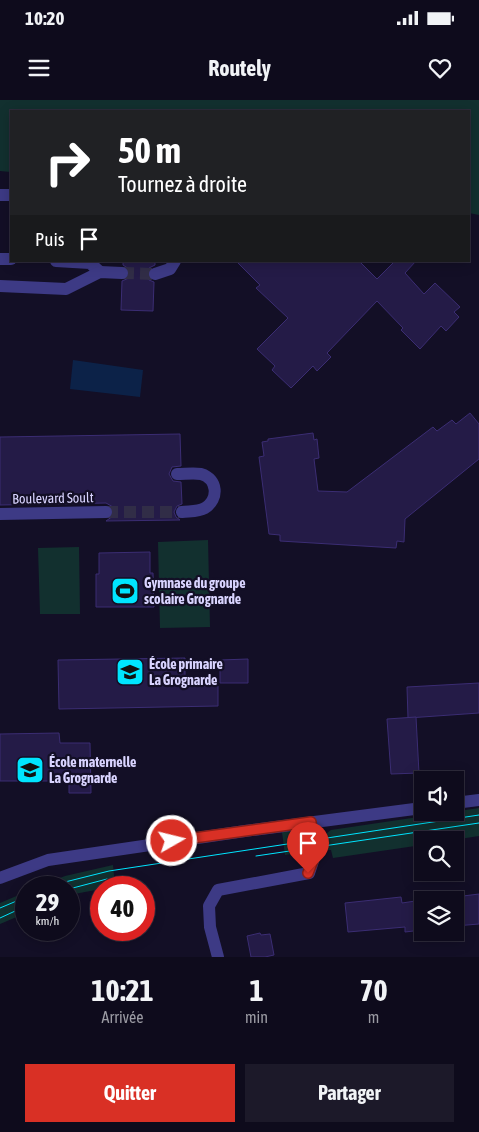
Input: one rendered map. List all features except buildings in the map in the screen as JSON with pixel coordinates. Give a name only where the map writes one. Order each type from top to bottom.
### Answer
[{"type":"street","points":[[73,262],[90,263],[100,272]]},
{"type":"street","points":[[155,274],[170,269],[174,262]]},
{"type":"street","points":[[0,286],[66,289],[100,272],[122,273]]},
{"type":"street","points":[[177,474],[201,474],[211,479],[215,487],[213,498],[207,507],[198,511],[182,512]]},
{"type":"street","name":"Boulevard Soult","points":[[0,514],[106,512]]},
{"type":"street","points":[[464,802],[479,800]]},
{"type":"street","points":[[0,878],[48,860],[128,847],[414,809]]},
{"type":"street","points":[[218,957],[210,927],[209,906],[218,890],[308,873],[314,858],[311,822]]},
{"type":"green space","points":[[0,100],[479,100],[479,215],[470,213],[470,110],[10,110],[10,172],[0,171]]},
{"type":"green space","points":[[208,540],[210,627],[160,628],[158,542]]},
{"type":"green space","points":[[79,547],[80,614],[40,614],[38,548]]},
{"type":"green space","points":[[479,808],[479,836],[464,838],[464,831],[414,831],[414,846],[333,858],[331,850],[323,850],[323,842],[327,833],[331,830],[414,818],[414,821],[464,821],[464,810]]},
{"type":"green space","points":[[291,831],[303,837],[305,852],[285,855],[282,832]]},
{"type":"green space","points":[[113,865],[114,876],[90,876],[90,891],[80,893],[80,876],[65,876]]},
{"type":"green space","points":[[15,897],[15,918],[0,924],[0,903]]},
{"type":"water","points":[[73,360],[143,370],[140,397],[70,389]]},
{"type":"tunnel","points":[[122,273],[155,274]]},
{"type":"tunnel","points":[[106,512],[182,512]]},
{"type":"tram line","points":[[80,878],[109,871],[479,815]]},
{"type":"tram line","points":[[256,856],[479,823]]},
{"type":"tram line","points":[[80,886],[90,883]]},
{"type":"tram line","points":[[0,908],[15,902]]},
{"type":"tram line","points":[[0,918],[15,911]]},
{"type":"place","name":"Gymnase du groupe scolaire Grognarde","points":[[125,591]]},
{"type":"place","name":"École primaire La Grognarde","points":[[130,672]]},
{"type":"place","name":"École maternelle La Grognarde","points":[[30,770]]},
{"type":"route","points":[[172,841],[311,822],[314,858],[308,873]]}]
